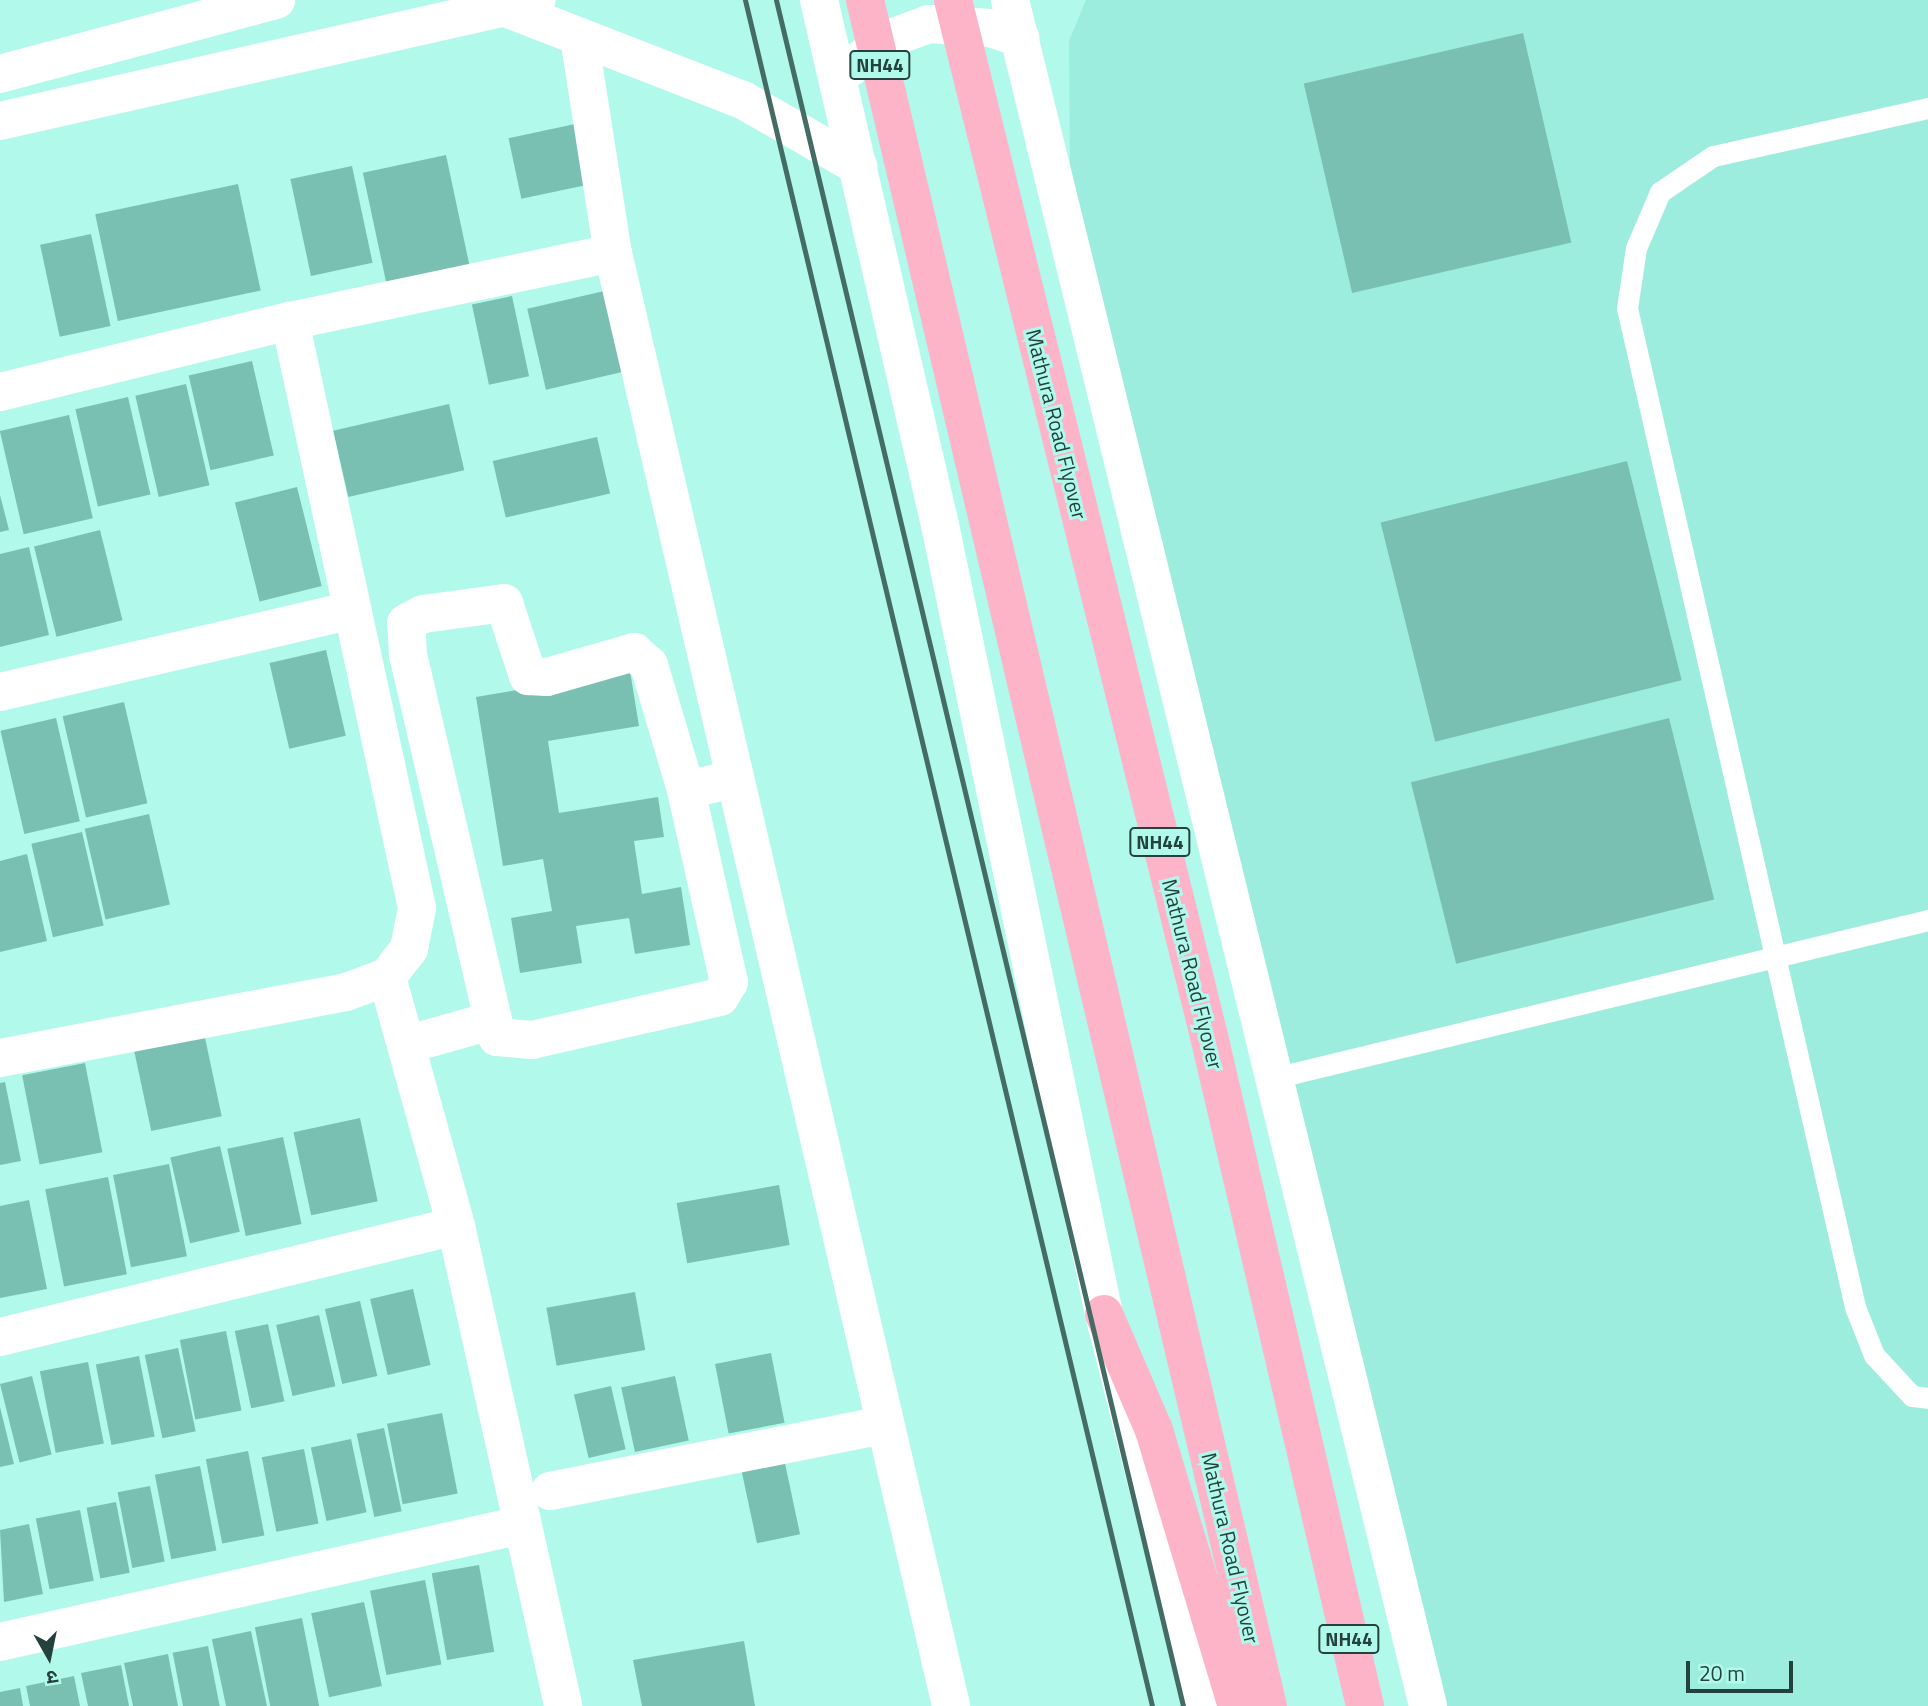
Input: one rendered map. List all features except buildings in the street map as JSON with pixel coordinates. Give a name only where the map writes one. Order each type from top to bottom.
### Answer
[{"type":"highway","name":"Mathura Road Flyover","points":[[865,0],[1268,1706]]},
{"type":"highway","name":"Mathura Road Flyover","points":[[953,0],[1365,1706]]},
{"type":"highway","points":[[1104,1314],[1154,1430],[1237,1706]]},
{"type":"street","points":[[0,75],[276,0]]},
{"type":"street","points":[[819,0],[940,525],[1104,1314],[1203,1706]]},
{"type":"street","points":[[1010,0],[1278,1077],[1405,1632],[1427,1706]]},
{"type":"street","points":[[0,121],[520,3],[579,37],[743,100],[858,166]]},
{"type":"street","points":[[839,82],[860,57],[929,24],[990,28],[1020,38]]},
{"type":"street","points":[[579,37],[613,253],[883,1425],[951,1706]]},
{"type":"street","points":[[0,392],[290,321],[613,253]]},
{"type":"street","points":[[0,1058],[346,992],[387,977],[409,949],[417,908],[290,321]]},
{"type":"street","points":[[504,603],[528,676],[547,677],[635,652],[649,665],[686,790],[729,982],[720,998],[531,1040],[497,1037],[491,1021],[408,656],[406,623],[422,614],[504,603]]},
{"type":"street","points":[[0,692],[353,610]]},
{"type":"street","points":[[686,790],[734,779]]},
{"type":"street","points":[[387,977],[409,1044],[456,1226],[521,1525],[564,1706]]},
{"type":"street","points":[[409,1044],[491,1021]]},
{"type":"street","points":[[0,1336],[456,1226]]},
{"type":"street","points":[[550,1491],[883,1425]]},
{"type":"street","points":[[0,1642],[521,1525]]},
{"type":"lane","points":[[1928,108],[1713,156],[1660,192],[1636,248],[1627,308],[1855,1307],[1874,1355],[1912,1396],[1928,1398]]},
{"type":"lane","points":[[1278,1077],[1928,920]]},
{"type":"shaded area","points":[[1086,0],[1928,0],[1928,1706],[1430,1706],[1070,166],[1069,41]]},
{"type":"railway","points":[[745,0],[1152,1706]]},
{"type":"railway","points":[[776,0],[1183,1706]]}]
